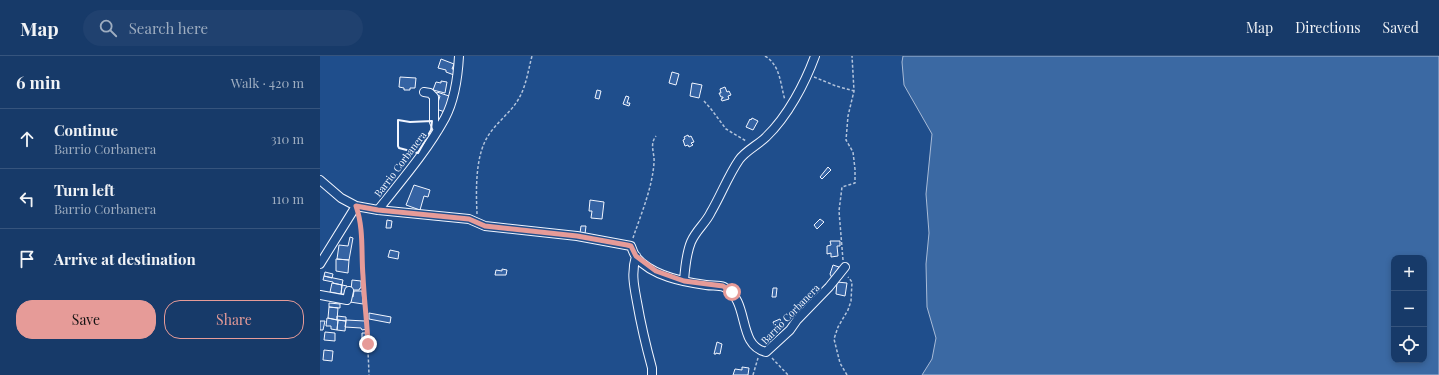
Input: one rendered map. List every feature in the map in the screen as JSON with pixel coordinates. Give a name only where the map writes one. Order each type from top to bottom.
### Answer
[{"type":"street","name":"Barrio Corbanera","points":[[378,210],[438,130],[449,108],[458,70],[459,56]]},
{"type":"street","points":[[684,281],[688,251],[697,231],[708,218],[739,159],[766,137],[782,118],[808,75],[815,56]]},
{"type":"street","name":"Barrio Corbanera","points":[[424,92],[430,93],[434,97],[434,122],[438,130]]},
{"type":"street","name":"Barrio Corbanera","points":[[320,180],[341,198],[356,206],[378,210],[469,219],[485,226],[577,236],[631,246],[636,256],[656,271],[684,281],[723,286],[732,292],[738,300],[749,340],[763,352],[790,330],[797,320],[829,287],[845,267]]},
{"type":"street","points":[[320,264],[356,206]]},
{"type":"street","points":[[636,256],[632,276],[640,321],[652,368],[652,375]]},
{"type":"street","points":[[320,295],[347,300],[349,291]]},
{"type":"path","points":[[477,222],[476,202],[478,174],[484,146],[488,136],[518,100],[524,86],[532,56]]},
{"type":"path","points":[[765,56],[776,66],[785,100],[790,106]]},
{"type":"path","points":[[847,375],[840,363],[834,339],[838,327],[848,310],[851,301],[852,282],[846,274],[843,261],[839,211],[842,187],[855,183],[853,152],[846,140],[848,116],[854,91],[852,56]]},
{"type":"path","points":[[808,75],[854,91]]},
{"type":"path","points":[[704,101],[726,130],[740,138]]},
{"type":"path","points":[[631,246],[651,179],[654,162],[652,142],[656,136]]},
{"type":"path","points":[[356,206],[360,218],[362,238],[369,375]]},
{"type":"path","points":[[753,375],[763,352],[788,375]]},
{"type":"water","points":[[903,56],[1439,56],[1439,375],[922,375],[932,359],[936,338],[927,307],[926,264],[929,233],[926,194],[932,134],[904,85],[902,62]]},
{"type":"building","points":[[441,59],[454,64],[452,69],[455,69],[454,75],[446,72],[446,70],[438,68]]},
{"type":"building","points":[[672,72],[679,74],[676,85],[669,83]]},
{"type":"building","points":[[400,77],[416,78],[415,88],[404,90],[404,88],[399,87]]},
{"type":"building","points":[[441,81],[447,82],[445,93],[433,90],[436,82],[441,83]]},
{"type":"building","points":[[692,83],[702,85],[699,98],[690,96]]},
{"type":"building","points":[[725,87],[727,92],[729,91],[731,95],[728,96],[729,99],[722,101],[721,99],[723,97],[721,97],[719,93],[721,93],[720,89]]},
{"type":"building","points":[[597,90],[601,91],[599,99],[595,98]]},
{"type":"building","points":[[437,92],[449,96],[445,112],[436,109],[440,96],[436,95]]},
{"type":"building","points":[[626,96],[629,97],[627,103],[630,103],[629,106],[623,104]]},
{"type":"building","points":[[752,118],[758,121],[753,130],[746,127]]},
{"type":"building","points":[[688,135],[689,137],[691,136],[694,142],[691,143],[693,145],[689,147],[688,145],[685,146],[683,140],[685,139],[684,137]]},
{"type":"building","points":[[828,167],[831,170],[822,179],[820,177]]},
{"type":"building","points":[[414,185],[430,190],[428,197],[424,196],[420,210],[406,205]]},
{"type":"building","points":[[590,200],[604,202],[602,219],[591,218],[592,211],[589,211]]},
{"type":"building","points":[[820,219],[824,222],[817,229],[814,225]]},
{"type":"building","points":[[387,220],[392,221],[391,228],[386,228]]},
{"type":"building","points":[[581,226],[586,226],[585,234],[580,233]]},
{"type":"building","points":[[350,237],[353,238],[349,260],[337,259],[339,245],[348,246]]},
{"type":"building","points":[[830,241],[840,241],[840,246],[837,246],[838,256],[831,257],[831,253],[827,254],[827,246],[831,245]]},
{"type":"building","points":[[390,250],[399,252],[398,259],[388,257]]},
{"type":"building","points":[[336,259],[349,260],[348,273],[336,271]]},
{"type":"building","points":[[833,265],[839,267],[832,278],[830,274]]},
{"type":"building","points":[[502,269],[507,270],[506,275],[495,275],[496,270],[502,271]]},
{"type":"building","points":[[325,272],[333,274],[332,278],[324,276]]},
{"type":"building","points":[[324,276],[343,280],[342,285],[323,280]]},
{"type":"building","points":[[352,280],[361,281],[361,288],[359,290],[351,290]]},
{"type":"building","points":[[837,282],[847,283],[845,296],[836,294]]},
{"type":"building","points":[[332,283],[342,285],[341,294],[330,292]]},
{"type":"building","points":[[342,285],[347,286],[346,294],[341,294]]},
{"type":"building","points":[[773,288],[777,288],[776,297],[772,297]]},
{"type":"building","points":[[354,291],[362,291],[363,304],[350,302]]},
{"type":"building","points":[[329,303],[340,304],[340,308],[329,307]]},
{"type":"building","points":[[329,307],[338,308],[337,320],[328,318]]},
{"type":"building","points":[[369,313],[391,317],[390,323],[369,319]]},
{"type":"building","points":[[337,316],[346,317],[346,321],[337,320]]},
{"type":"building","points":[[327,318],[338,320],[337,330],[331,329],[331,326],[326,326]]},
{"type":"building","points":[[780,319],[783,327],[776,330],[773,322]]},
{"type":"building","points":[[338,320],[346,321],[345,331],[337,330]]},
{"type":"building","points":[[346,320],[365,321],[367,329],[362,330],[361,328],[345,327]]},
{"type":"building","points":[[320,321],[325,321],[323,330],[320,330]]},
{"type":"building","points":[[325,332],[335,333],[335,341],[324,340]]},
{"type":"building","points":[[362,333],[367,333],[367,345],[362,345]]},
{"type":"building","points":[[717,342],[722,344],[720,354],[714,354]]},
{"type":"building","points":[[324,350],[333,351],[332,361],[323,360]]},
{"type":"building","points":[[742,367],[749,368],[748,375],[733,375],[735,369],[742,370]]},
{"type":"wall","points":[[398,120],[410,122],[432,121],[431,130],[418,153],[399,148],[398,120]]},
{"type":"route","points":[[368,344],[362,238],[360,218],[356,206],[378,210],[469,219],[485,226],[577,236],[627,245],[631,246],[636,256],[656,271],[684,281],[723,286],[732,292]]}]
